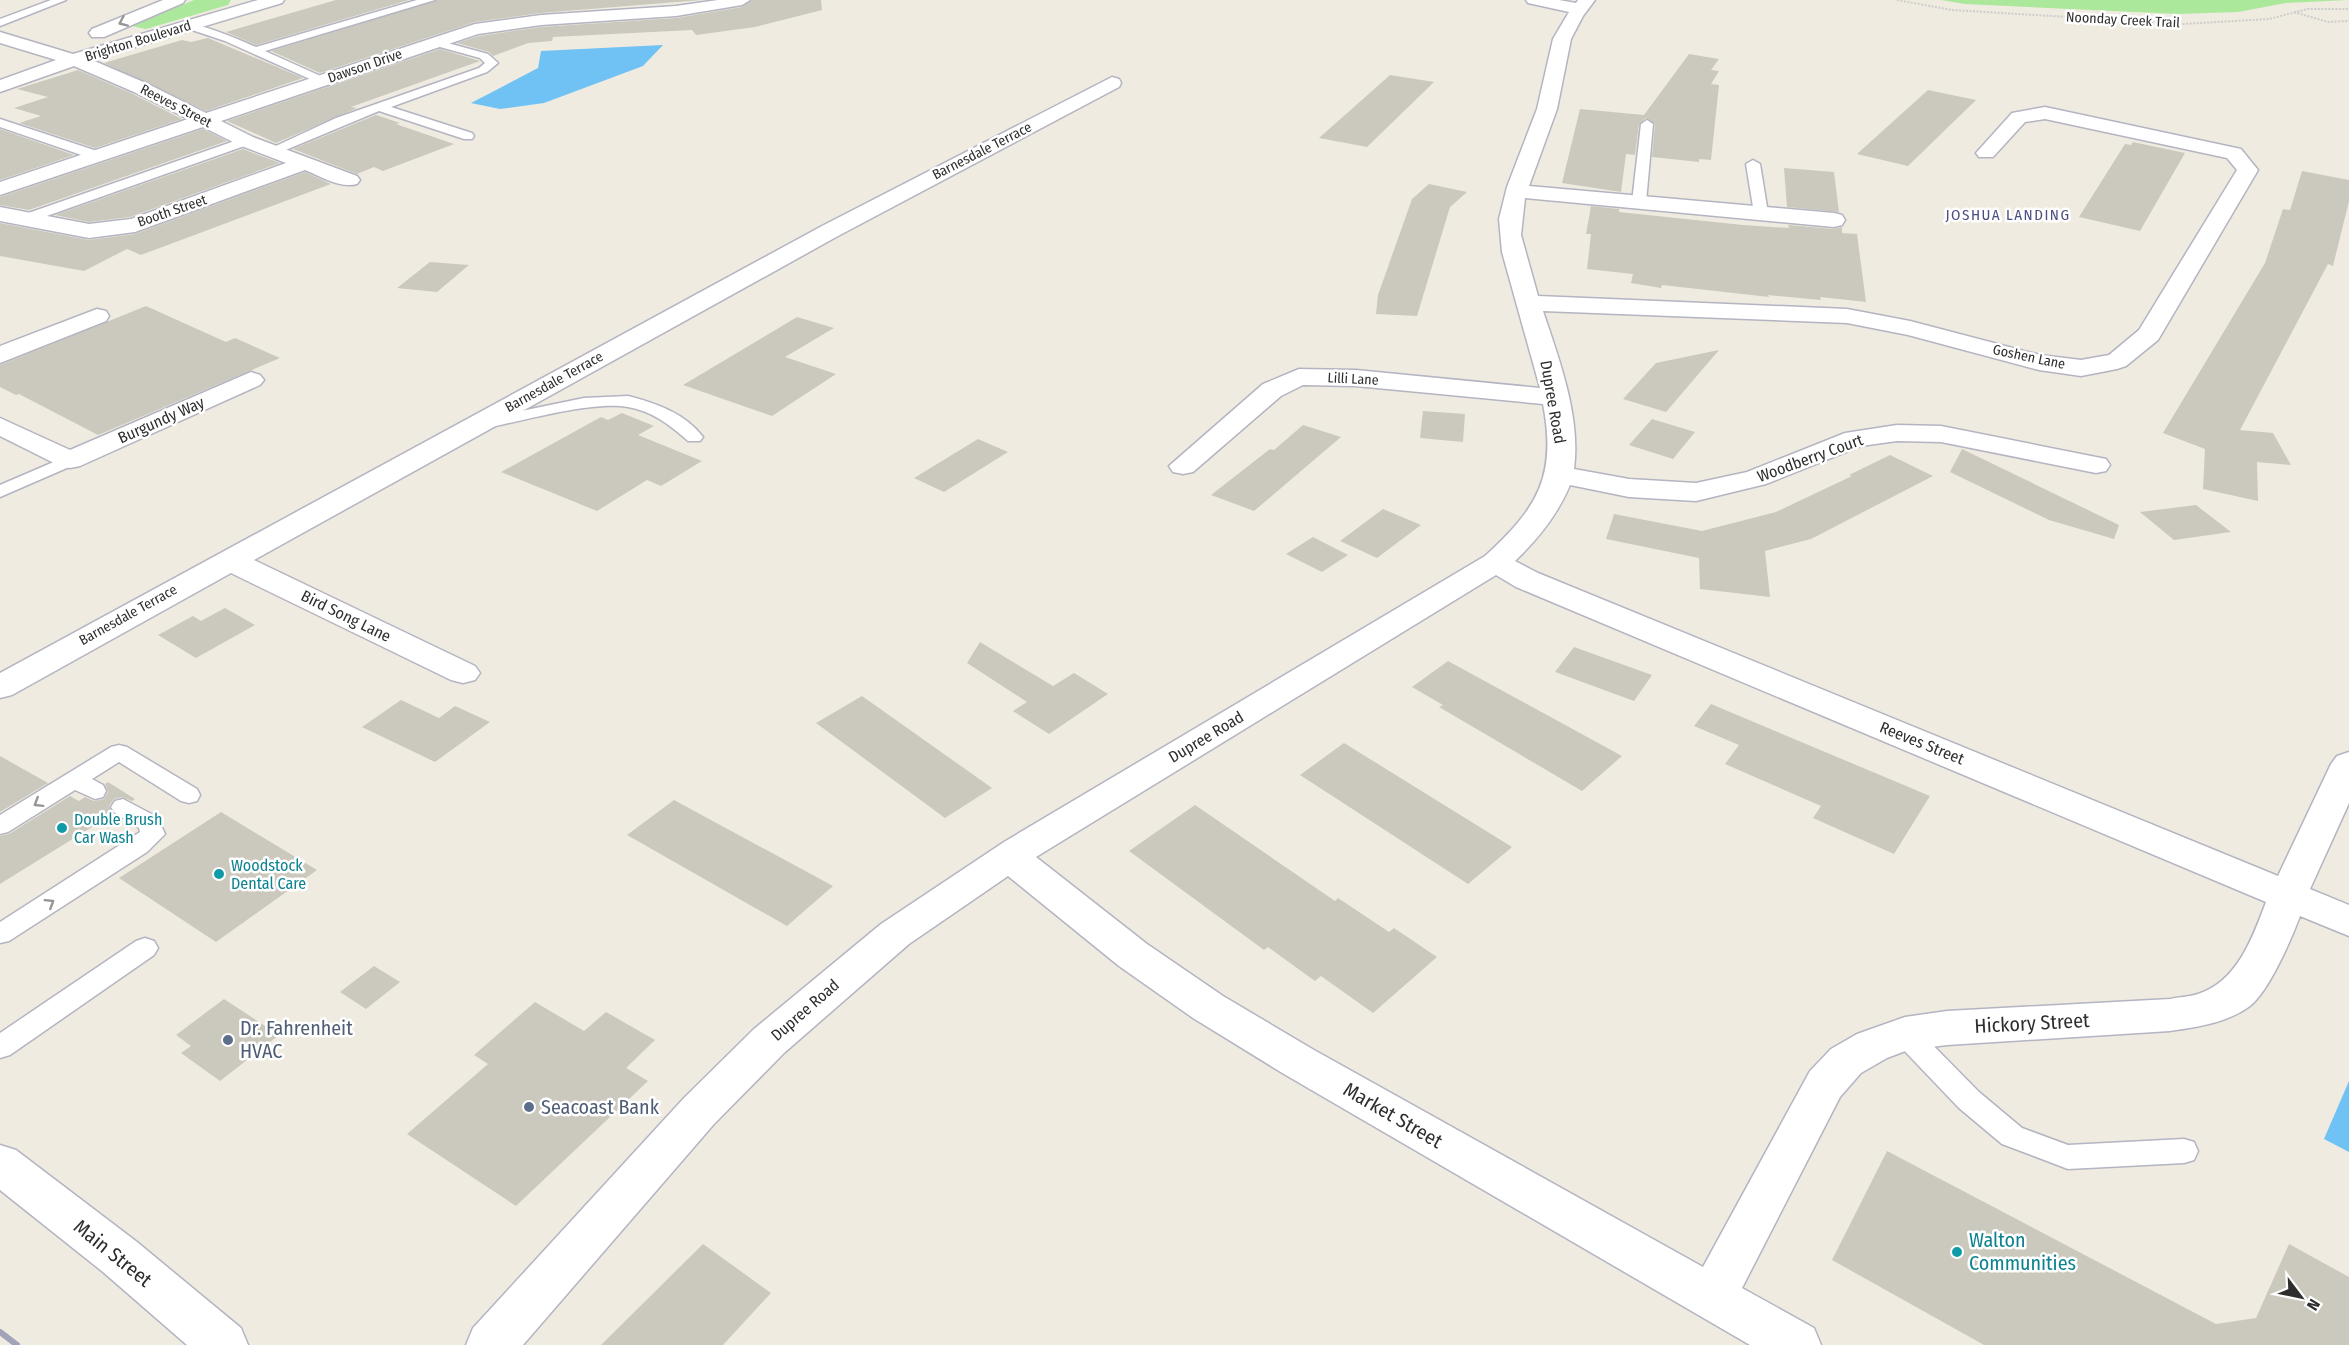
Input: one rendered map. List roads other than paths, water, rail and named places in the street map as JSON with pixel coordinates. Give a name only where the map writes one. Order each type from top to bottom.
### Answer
[{"type":"street","points":[[18,60],[81,41],[177,0]]},
{"type":"street","name":"Brighton Boulevard","points":[[0,86],[75,60],[276,0]]},
{"type":"street","name":"Dawson Drive","points":[[0,189],[476,29],[560,18],[671,12],[742,0]]},
{"type":"street","points":[[1534,0],[1583,4]]},
{"type":"street","name":"Dupree Road","points":[[491,1345],[699,1111],[769,1041],[895,934],[1009,856],[1496,562],[1523,538],[1546,503],[1559,474],[1562,449],[1554,397],[1510,236],[1510,217],[1547,108],[1560,42],[1569,21],[1583,4]]},
{"type":"street","name":"Reeves Street","points":[[0,37],[75,60],[141,88],[246,141],[350,180]]},
{"type":"street","name":"Barnesdale Terrace","points":[[0,687],[830,231],[1112,83]]},
{"type":"street","name":"Goshen Lane","points":[[1529,303],[1847,316],[1910,328],[2039,362],[2081,368],[2117,361],[2149,334],[2248,170],[2234,153],[2045,113],[2019,117],[1986,153]]},
{"type":"street","name":"Booth Street","points":[[0,214],[89,231],[135,225],[305,163]]},
{"type":"street","points":[[1517,191],[1834,220]]},
{"type":"street","points":[[0,355],[97,316]]},
{"type":"street","name":"Lilli Lane","points":[[1183,466],[1272,390],[1299,377],[1356,378],[1554,397]]},
{"type":"street","name":"Burgundy Way","points":[[70,460],[251,380]]},
{"type":"street","points":[[0,426],[70,460]]},
{"type":"street","name":"Woodberry Court","points":[[1559,474],[1629,488],[1696,492],[1756,478],[1855,439],[1897,433],[1941,434],[2096,465]]},
{"type":"street","name":"Bird Song Lane","points":[[230,560],[463,673]]},
{"type":"street","name":"Reeves Street","points":[[1496,562],[1527,580],[2349,921]]},
{"type":"street","name":"Hickory Street","points":[[1712,1297],[1825,1084],[1846,1061],[1872,1046],[1905,1034],[1993,1024],[2170,1015],[2206,1009],[2236,994],[2270,944],[2288,895],[2349,764]]},
{"type":"street","name":"Market Street","points":[[1009,856],[1133,955],[1208,1007],[1309,1068],[1796,1345]]},
{"type":"street","name":"Main Street","points":[[0,1164],[120,1257],[223,1345]]},
{"type":"lane","points":[[0,23],[61,0]]},
{"type":"lane","points":[[257,50],[381,12],[430,0]]},
{"type":"lane","points":[[185,26],[257,50],[321,80]]},
{"type":"lane","points":[[271,151],[378,107],[483,70],[492,63],[484,56],[434,42]]},
{"type":"lane","points":[[378,107],[468,136]]},
{"type":"lane","points":[[2,124],[98,156]]},
{"type":"lane","points":[[1639,202],[1647,124]]},
{"type":"lane","points":[[22,219],[246,141]]},
{"type":"lane","points":[[1753,164],[1761,213]]},
{"type":"lane","points":[[473,426],[584,403],[628,401],[674,419],[694,437]]},
{"type":"lane","points":[[0,492],[70,460]]},
{"type":"lane","points":[[0,826],[119,752],[189,795]]},
{"type":"lane","points":[[75,779],[96,790]]},
{"type":"lane","points":[[0,934],[140,846],[153,834],[148,823],[123,807]]},
{"type":"lane","points":[[5,1036],[145,948]]},
{"type":"lane","points":[[1905,1034],[1969,1100],[2012,1136],[2068,1157],[2184,1151]]},
{"type":"water","points":[[663,45],[643,66],[544,103],[500,109],[471,103],[538,68],[541,51]]},
{"type":"water","points":[[2349,1081],[2349,1152],[2324,1139]]},
{"type":"railway","points":[[0,1332],[17,1345]]},
{"type":"place","name":"Double Brush Car Wash","points":[[62,828]]},
{"type":"place","name":"Woodstock Dental Care","points":[[219,874]]},
{"type":"place","name":"Dr. Fahrenheit HVAC","points":[[228,1040]]},
{"type":"place","name":"Seacoast Bank","points":[[529,1107]]},
{"type":"place","name":"Walton Communities","points":[[1957,1252]]},
{"type":"district","name":"JOSHUA LANDING","points":[[2008,215]]}]
